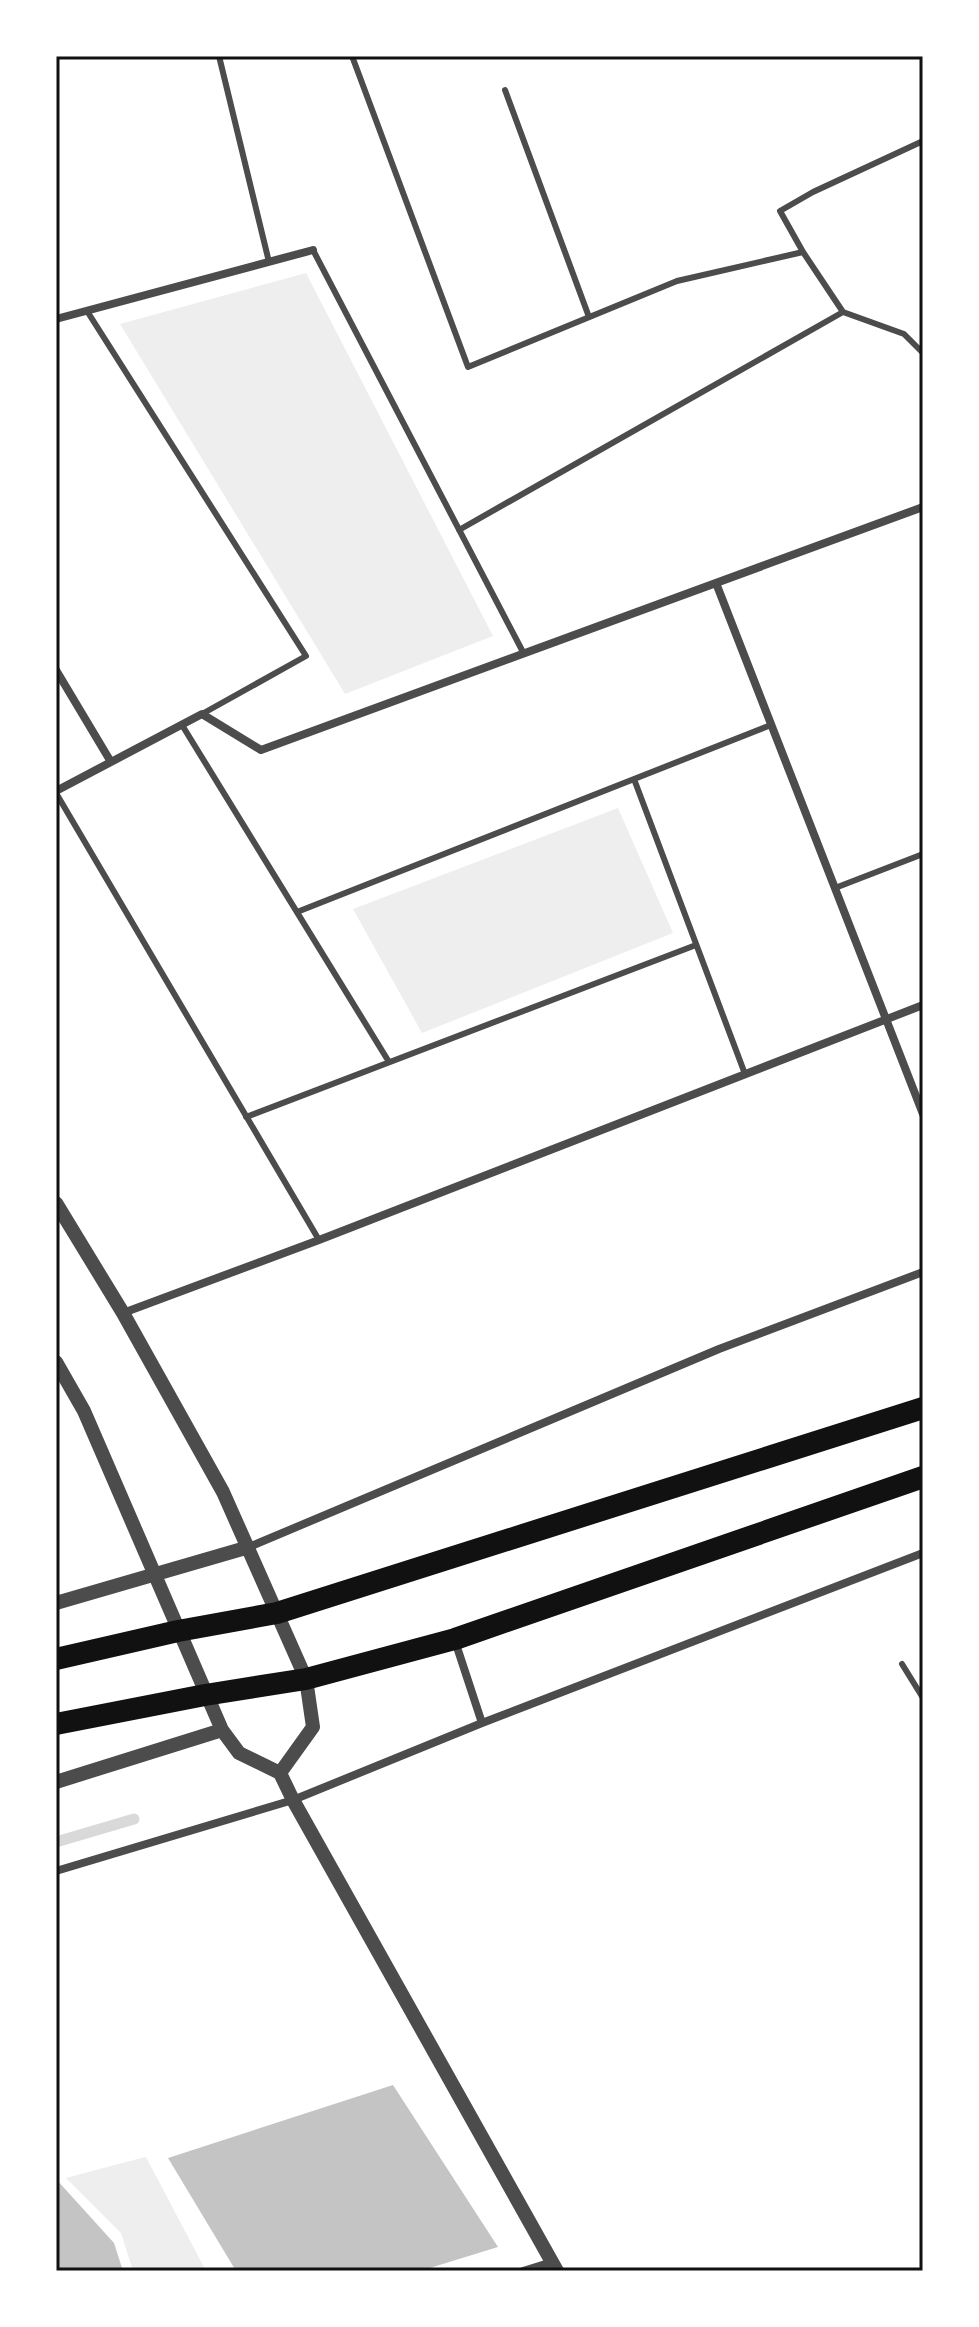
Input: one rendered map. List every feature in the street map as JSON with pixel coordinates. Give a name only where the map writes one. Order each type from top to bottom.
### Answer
[{"type":"highway","points":[[56,1659],[178,1631],[277,1613],[923,1408]]},
{"type":"highway","points":[[56,1724],[306,1679],[455,1639],[923,1477]]},
{"type":"street","points":[[56,319],[313,250]]},
{"type":"street","points":[[56,792],[202,714],[261,750],[923,507]]},
{"type":"street","points":[[716,583],[923,1114]]},
{"type":"street","points":[[56,670],[111,762]]},
{"type":"street","points":[[123,1313],[923,1005]]},
{"type":"street","points":[[56,1203],[123,1313],[223,1492],[306,1679],[313,1727],[280,1773]]},
{"type":"street","points":[[56,1603],[249,1547],[719,1349],[923,1272]]},
{"type":"street","points":[[56,1362],[84,1411],[222,1730],[239,1753],[280,1773],[555,2267],[523,2271]]},
{"type":"street","points":[[56,1871],[293,1800],[482,1723],[923,1553]]},
{"type":"street","points":[[455,1639],[482,1723]]},
{"type":"street","points":[[56,1782],[222,1730]]},
{"type":"lane","points":[[219,56],[269,262]]},
{"type":"lane","points":[[352,56],[468,367],[677,281],[803,252]]},
{"type":"lane","points":[[505,90],[589,317]]},
{"type":"lane","points":[[923,141],[813,192],[780,211],[843,312],[904,334],[923,353]]},
{"type":"lane","points":[[313,250],[524,654]]},
{"type":"lane","points":[[87,311],[306,656],[202,714]]},
{"type":"lane","points":[[459,530],[843,312]]},
{"type":"lane","points":[[182,725],[389,1062]]},
{"type":"lane","points":[[297,912],[771,725]]},
{"type":"lane","points":[[634,779],[745,1074]]},
{"type":"lane","points":[[56,792],[319,1240]]},
{"type":"lane","points":[[835,888],[923,854]]},
{"type":"lane","points":[[246,1117],[696,945]]},
{"type":"lane","points":[[902,1664],[923,1698]]},
{"type":"shaded area","points":[[306,273],[493,636],[345,694],[120,324]]},
{"type":"shaded area","points":[[618,808],[673,933],[422,1033],[353,909]]},
{"type":"shaded area","points":[[146,2157],[206,2271],[133,2271],[121,2233],[66,2178]]},
{"type":"building","points":[[393,2085],[498,2247],[420,2271],[236,2271],[168,2158]]},
{"type":"building","points":[[56,2179],[114,2243],[123,2271],[56,2271]]},
{"type":"waterway","points":[[56,1842],[134,1819]]}]
